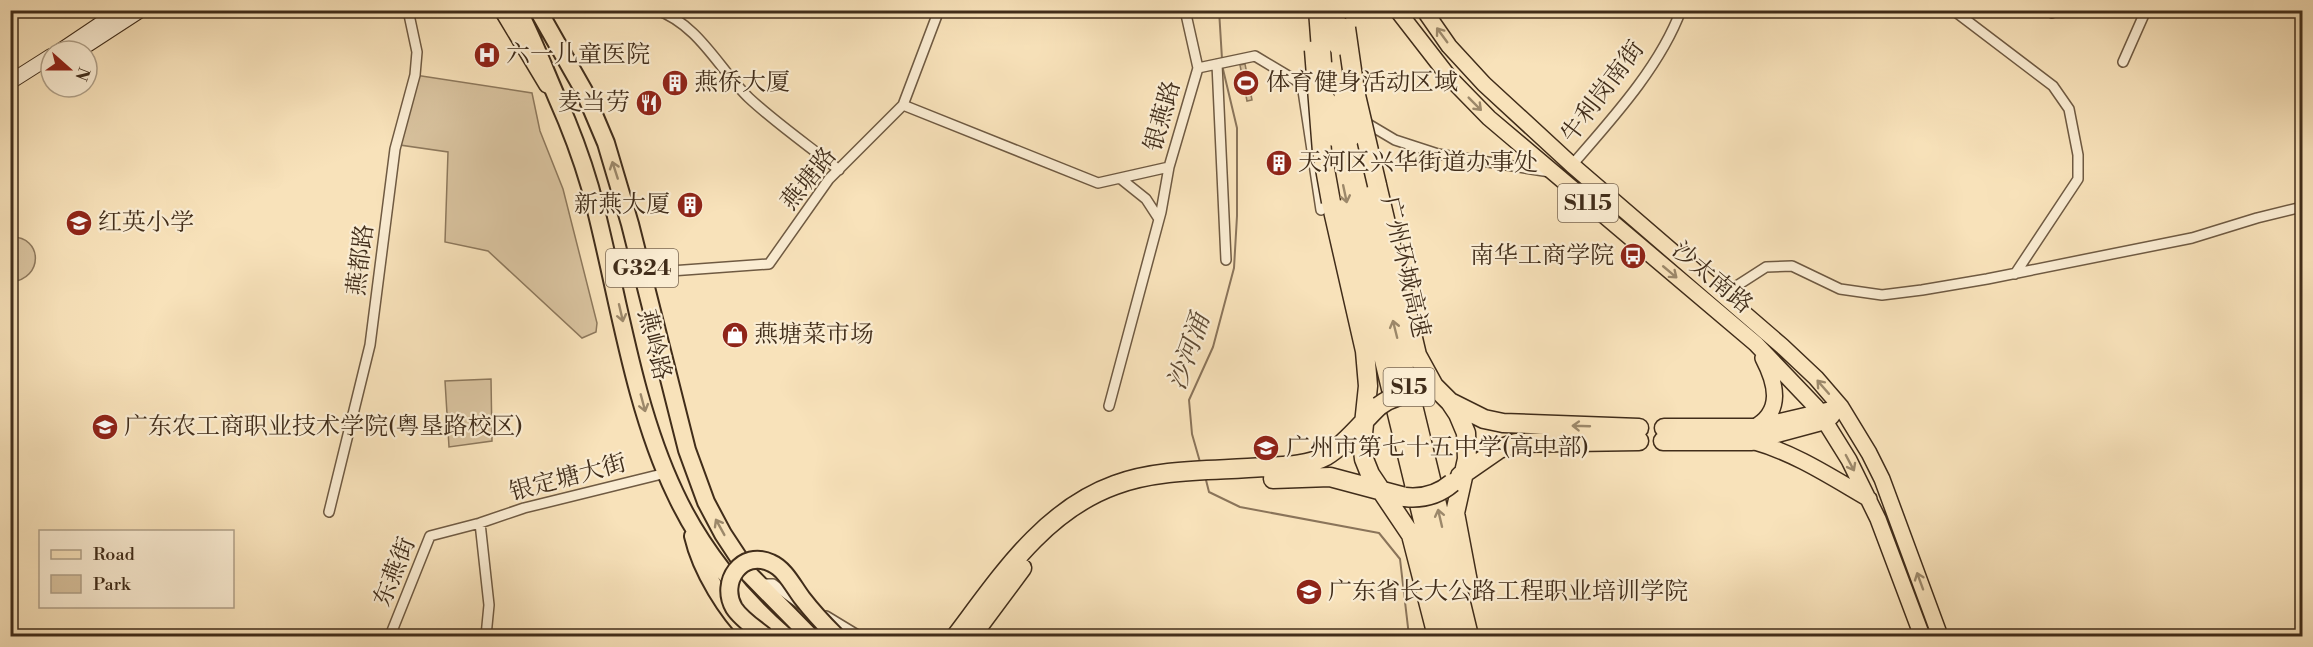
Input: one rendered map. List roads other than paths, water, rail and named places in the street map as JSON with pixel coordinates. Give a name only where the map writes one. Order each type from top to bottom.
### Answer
[{"type":"highway","points":[[518,10],[536,45],[556,96]]},
{"type":"highway","points":[[1317,10],[1315,72],[1322,152],[1365,351],[1368,386],[1363,454],[1370,474],[1400,517],[1414,542],[1437,636]]},
{"type":"highway","name":"广州环城高速","points":[[1317,10],[1323,70],[1370,228],[1468,636]]},
{"type":"highway","name":"广州环城高速","points":[[1335,10],[1341,74],[1342,136],[1352,228],[1450,636]]},
{"type":"highway","points":[[1344,10],[1359,109],[1410,330],[1421,365],[1433,390],[1454,408],[1465,428],[1468,448],[1458,483],[1455,506],[1456,529],[1480,636]]},
{"type":"highway","name":"燕岭路","points":[[545,13],[598,121],[620,186],[694,473],[706,502],[723,534],[758,584],[810,636]]},
{"type":"highway","name":"燕岭路","points":[[556,96],[575,139],[587,176],[637,381],[666,473],[689,521],[720,567],[756,609],[785,636]]},
{"type":"highway","points":[[1334,451],[1351,431],[1358,418],[1368,386]]},
{"type":"highway","points":[[971,636],[1019,554],[1053,521],[1080,501],[1115,484],[1196,471],[1305,464],[1334,451],[1364,427],[1379,406],[1405,393],[1433,390],[1484,418]]},
{"type":"highway","points":[[956,636],[1053,535],[1080,512],[1111,495],[1162,484],[1308,477],[1343,479],[1383,492],[1416,498],[1432,495],[1458,483],[1484,459],[1499,449],[1516,443],[1639,435],[1511,424],[1454,408]]},
{"type":"highway","points":[[1664,435],[1752,434]]},
{"type":"highway","points":[[1370,474],[1385,489],[1405,497]]},
{"type":"highway","points":[[1343,479],[1380,498],[1400,517]]},
{"type":"highway","points":[[689,521],[700,559],[732,615],[752,636]]},
{"type":"highway","points":[[765,636],[740,615],[734,607],[729,592],[729,583],[735,570],[755,560],[763,560],[778,567],[836,636]]},
{"type":"main road","points":[[78,39],[121,10]]},
{"type":"main road","points":[[96,39],[141,10]]},
{"type":"main road","name":"燕岭路","points":[[502,10],[538,73],[556,96]]},
{"type":"main road","name":"沙太南路","points":[[1397,10],[1462,91],[1501,129],[1756,344],[1823,417],[1878,519],[1922,636]]},
{"type":"main road","name":"沙太南路","points":[[1424,10],[1449,46],[1484,84],[1572,165],[1724,294],[1805,368],[1841,407],[1882,479],[1940,636]]},
{"type":"main road","points":[[10,82],[39,64]]},
{"type":"main road","points":[[10,92],[39,75]]},
{"type":"main road","points":[[1752,434],[1770,412],[1775,389],[1773,377],[1756,344]]},
{"type":"main road","points":[[1792,381],[1805,368]]},
{"type":"main road","points":[[1752,434],[1823,417],[1841,407]]},
{"type":"main road","points":[[1752,434],[1797,457],[1869,500]]},
{"type":"street","name":"燕都路","points":[[329,512],[370,345],[395,149],[415,75],[417,52],[408,10]]},
{"type":"street","points":[[657,10],[672,15],[696,36],[749,97],[838,170]]},
{"type":"street","name":"燕塘路","points":[[643,273],[769,264],[829,179],[903,105],[939,10]]},
{"type":"street","points":[[1185,10],[1198,68]]},
{"type":"street","name":"牛利岗南街","points":[[1572,165],[1636,85],[1670,34],[1681,10]]},
{"type":"street","points":[[1953,10],[2054,86],[2069,109],[2078,156],[2078,179],[2015,274]]},
{"type":"street","points":[[2123,63],[2146,10]]},
{"type":"street","name":"银燕路","points":[[903,105],[1098,183],[1169,167],[1198,68],[1255,56],[1377,130],[1415,148],[1438,154],[1552,172]]},
{"type":"street","points":[[1217,64],[1226,260]]},
{"type":"street","points":[[1302,84],[1321,210]]},
{"type":"street","points":[[1110,406],[1159,219],[1169,167]]},
{"type":"street","points":[[1121,179],[1146,199],[1159,219]]},
{"type":"street","points":[[1724,294],[1766,267],[1792,266],[1840,289],[1882,295],[2015,274],[2192,238],[2302,207]]},
{"type":"street","name":"银定塘大街","points":[[480,523],[524,508],[666,473]]},
{"type":"street","points":[[480,523],[489,605],[486,636]]},
{"type":"street","name":"东燕街","points":[[390,636],[430,536],[480,523]]},
{"type":"street","points":[[758,584],[768,582],[773,584],[799,603],[860,636]]},
{"type":"waterway","name":"沙河涌","points":[[1219,10],[1222,59]]},
{"type":"waterway","name":"沙河涌","points":[[1200,462],[1192,434],[1189,400],[1213,347],[1234,268],[1237,216],[1237,128],[1222,65]]},
{"type":"waterway","name":"沙河涌","points":[[1205,476],[1209,492],[1240,507],[1379,533],[1400,559],[1409,636]]},
{"type":"place","name":"六一儿童医院","points":[[487,55]]},
{"type":"place","name":"燕侨大厦","points":[[675,83]]},
{"type":"place","name":"体育健身活动区域","points":[[1246,83]]},
{"type":"place","name":"麦当劳","points":[[649,103]]},
{"type":"place","name":"天河区兴华街道办事处","points":[[1279,163]]},
{"type":"place","name":"新燕大厦","points":[[690,205]]},
{"type":"place","name":"红英小学","points":[[79,223]]},
{"type":"place","name":"南华工商学院","points":[[1633,256]]},
{"type":"place","name":"燕塘菜市场","points":[[735,335]]},
{"type":"place","name":"广东农工商职业技术学院(粤垦路校区)","points":[[105,427]]},
{"type":"place","name":"广州市第七十五中学(高中部)","points":[[1266,448]]},
{"type":"place","name":"广东省长大公路工程职业培训学院","points":[[1309,592]]}]
